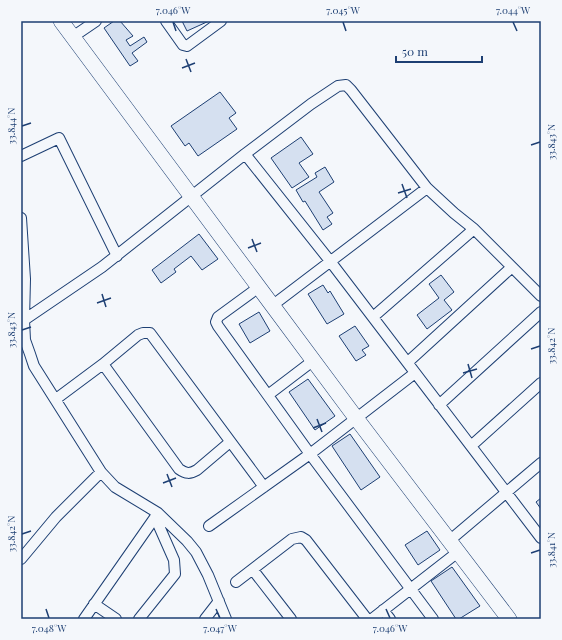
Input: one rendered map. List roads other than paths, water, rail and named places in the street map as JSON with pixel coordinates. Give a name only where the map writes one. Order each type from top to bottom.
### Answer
[{"type":"street","points":[[61,21],[74,36],[191,197],[260,287],[356,418],[509,619]]},
{"type":"street","points":[[74,36],[96,21]]},
{"type":"street","points":[[166,21],[184,45],[188,46],[221,21]]},
{"type":"street","points":[[24,320],[116,256],[311,104],[342,85],[351,90],[427,188],[474,229],[541,296]]},
{"type":"street","points":[[21,156],[59,138],[116,256]]},
{"type":"street","points":[[245,154],[330,260],[541,538]]},
{"type":"street","points":[[273,305],[330,260],[427,188]]},
{"type":"street","points":[[21,218],[25,279],[25,340],[34,366],[101,472],[115,487],[157,515],[188,541],[196,552],[226,619]]},
{"type":"street","points":[[373,317],[474,229]]},
{"type":"street","points":[[408,362],[512,267]]},
{"type":"street","points":[[260,287],[218,317],[216,322],[310,454],[434,619]]},
{"type":"street","points":[[439,405],[541,312]]},
{"type":"street","points":[[56,399],[103,364],[138,335],[143,333],[150,334],[264,487]]},
{"type":"street","points":[[268,395],[314,360]]},
{"type":"street","points":[[103,364],[179,469],[185,473],[191,473],[197,470],[230,442]]},
{"type":"street","points":[[209,526],[310,454],[416,373]]},
{"type":"street","points":[[471,446],[541,383]]},
{"type":"street","points":[[372,619],[411,588],[507,494],[540,467]]},
{"type":"street","points":[[21,559],[65,507],[101,472]]},
{"type":"street","points":[[84,619],[157,515]]},
{"type":"street","points":[[139,619],[173,578],[175,570],[174,560],[157,515]]},
{"type":"street","points":[[236,582],[292,538],[301,538],[306,540],[367,619]]},
{"type":"street","points":[[253,570],[291,619]]},
{"type":"street","points":[[205,619],[219,601]]},
{"type":"street","points":[[94,604],[116,619]]},
{"type":"street","points":[[383,610],[390,619]]}]
